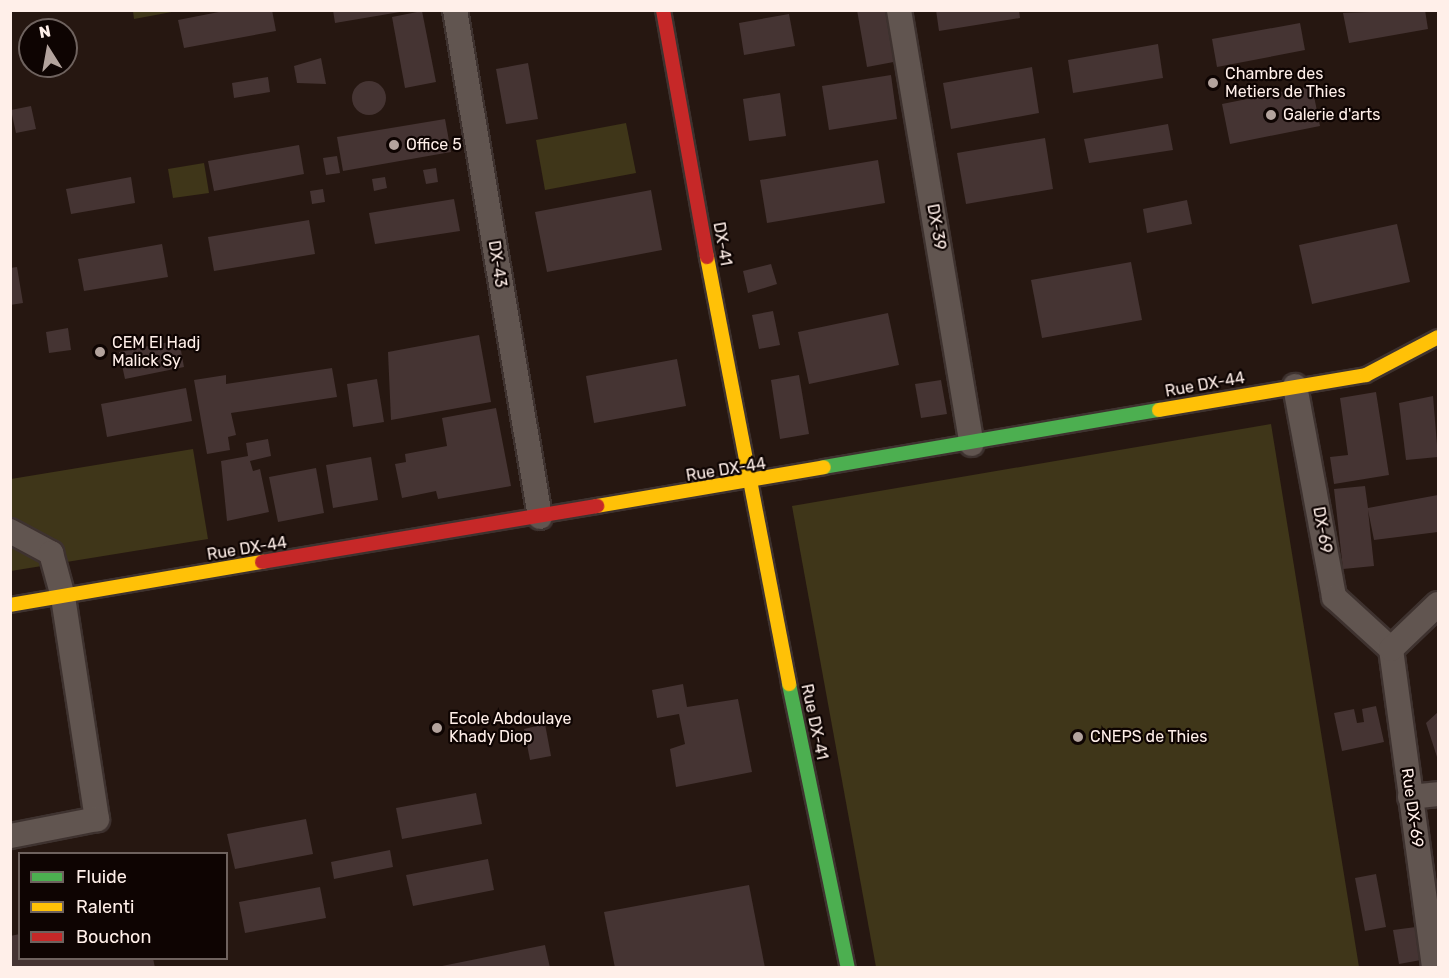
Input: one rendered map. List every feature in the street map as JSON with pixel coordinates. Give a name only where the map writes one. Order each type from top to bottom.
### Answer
[{"type":"street","name":"DX-43","points":[[455,10],[540,517]]},
{"type":"street","name":"DX-41","points":[[663,10],[748,483]]},
{"type":"street","name":"DX-39","points":[[899,10],[972,444]]},
{"type":"street","name":"Rue DX-44","points":[[10,605],[748,483],[1366,375],[1438,337]]},
{"type":"street","name":"DX-69","points":[[1295,386],[1334,597],[1391,649]]},
{"type":"street","name":"Rue DX-41","points":[[748,483],[848,968]]},
{"type":"street","points":[[10,531],[51,553],[63,597],[97,819],[10,836]]},
{"type":"street","points":[[1391,649],[1438,604]]},
{"type":"street","name":"Rue DX-69","points":[[1391,649],[1434,968]]},
{"type":"street","points":[[1410,797],[1438,794]]},
{"type":"shaded area","points":[[177,10],[134,19],[133,11]]},
{"type":"shaded area","points":[[626,123],[636,173],[545,190],[536,140]]},
{"type":"shaded area","points":[[204,163],[209,193],[173,198],[168,169]]},
{"type":"shaded area","name":"CNEPS de Thies","points":[[1271,424],[1359,967],[876,967],[792,506]]},
{"type":"shaded area","points":[[193,449],[208,539],[11,571],[11,479]]},
{"type":"building","points":[[229,10],[272,10],[276,31],[184,48],[178,20]]},
{"type":"building","points":[[333,10],[400,10],[400,12],[335,23]]},
{"type":"building","points":[[857,10],[889,10],[899,61],[867,67]]},
{"type":"building","points":[[936,10],[1019,10],[1020,18],[939,31]]},
{"type":"building","points":[[1425,10],[1428,29],[1349,43],[1343,13]]},
{"type":"building","points":[[422,11],[436,82],[405,88],[392,17]]},
{"type":"building","points":[[789,14],[795,46],[744,55],[739,23]]},
{"type":"building","points":[[1300,23],[1305,50],[1217,67],[1212,39]]},
{"type":"building","points":[[1158,44],[1163,78],[1073,93],[1068,60]]},
{"type":"building","points":[[321,58],[326,84],[297,83],[294,66]]},
{"type":"building","points":[[528,63],[538,119],[506,124],[496,69]]},
{"type":"building","points":[[1032,67],[1039,113],[951,129],[943,83]]},
{"type":"building","points":[[891,75],[897,119],[829,130],[822,86]]},
{"type":"building","points":[[268,77],[270,92],[234,98],[232,83]]},
{"type":"building","points":[[369,81],[381,86],[386,98],[381,110],[369,115],[357,110],[352,98],[357,86]]},
{"type":"building","name":"Galerie d'arts","points":[[1312,86],[1320,126],[1230,144],[1222,104]]},
{"type":"building","points":[[780,93],[786,136],[749,141],[743,99]]},
{"type":"building","points":[[31,106],[36,129],[16,133],[11,110]]},
{"type":"building","name":"Office 5","points":[[445,119],[451,152],[343,171],[337,137]]},
{"type":"building","points":[[1168,124],[1173,150],[1089,163],[1084,139]]},
{"type":"building","points":[[1045,138],[1053,189],[966,204],[957,153]]},
{"type":"building","points":[[299,145],[304,174],[214,191],[208,161]]},
{"type":"building","points":[[337,156],[340,173],[326,175],[323,158]]},
{"type":"building","points":[[878,160],[885,203],[767,223],[760,180]]},
{"type":"building","points":[[436,168],[438,182],[426,184],[423,170]]},
{"type":"building","points":[[131,177],[135,203],[71,214],[66,189]]},
{"type":"building","points":[[385,177],[387,188],[374,191],[372,179]]},
{"type":"building","points":[[323,189],[325,202],[312,204],[310,191]]},
{"type":"building","points":[[651,190],[662,250],[547,272],[535,212]]},
{"type":"building","points":[[454,199],[460,231],[375,244],[369,213]]},
{"type":"building","points":[[1187,200],[1192,224],[1147,233],[1143,209]]},
{"type":"building","points":[[309,220],[315,254],[214,271],[208,237]]},
{"type":"building","points":[[1397,224],[1410,282],[1312,304],[1299,245]]},
{"type":"building","points":[[162,244],[168,277],[84,291],[78,259]]},
{"type":"building","points":[[1131,262],[1142,320],[1042,338],[1031,280]]},
{"type":"building","points":[[771,264],[777,284],[748,293],[743,271]]},
{"type":"building","points":[[17,267],[23,303],[10,305],[10,268]]},
{"type":"building","points":[[773,311],[780,345],[759,349],[752,315]]},
{"type":"building","points":[[888,313],[899,365],[809,384],[798,332]]},
{"type":"building","points":[[68,328],[71,350],[49,353],[46,332]]},
{"type":"building","points":[[479,335],[491,402],[391,420],[388,352]]},
{"type":"building","points":[[179,340],[184,367],[125,379],[119,352]]},
{"type":"building","points":[[677,359],[686,406],[594,423],[586,376]]},
{"type":"building","points":[[332,368],[337,397],[231,413],[236,435],[228,437],[230,450],[207,454],[194,380],[226,375],[226,384]]},
{"type":"building","points":[[799,375],[809,434],[780,439],[771,380]]},
{"type":"building","points":[[377,379],[384,422],[353,427],[347,384]]},
{"type":"building","points":[[941,380],[947,414],[921,418],[915,384]]},
{"type":"building","points":[[186,388],[192,421],[107,437],[101,404]]},
{"type":"building","points":[[1376,392],[1389,475],[1334,484],[1330,457],[1348,455],[1340,398]]},
{"type":"building","points":[[1433,396],[1438,457],[1406,460],[1399,403]]},
{"type":"building","points":[[496,408],[511,486],[438,499],[436,491],[402,498],[395,464],[406,462],[405,454],[447,446],[442,418]]},
{"type":"building","points":[[268,439],[271,456],[250,461],[253,471],[260,469],[269,512],[227,521],[221,461],[248,456],[246,443]]},
{"type":"building","points":[[371,457],[378,500],[333,508],[326,465]]},
{"type":"building","points":[[316,468],[324,513],[278,522],[269,477]]},
{"type":"building","points":[[1365,486],[1368,508],[1438,495],[1438,532],[1374,540],[1368,510],[1374,566],[1343,569],[1334,489]]},
{"type":"building","points":[[683,684],[687,707],[738,699],[752,772],[676,787],[670,749],[685,744],[679,714],[657,718],[652,690]]},
{"type":"building","points":[[1376,706],[1384,742],[1342,751],[1334,713],[1354,709],[1357,723],[1364,722],[1362,709]]},
{"type":"building","points":[[1438,712],[1438,760],[1426,723]]},
{"type":"building","points":[[545,724],[551,756],[530,760],[524,729]]},
{"type":"building","points":[[476,793],[482,824],[402,839],[396,808]]},
{"type":"building","points":[[306,819],[313,854],[235,869],[227,834]]},
{"type":"building","points":[[390,850],[393,867],[334,879],[331,862]]},
{"type":"building","points":[[488,859],[494,890],[413,906],[406,875]]},
{"type":"building","points":[[1376,874],[1386,927],[1365,931],[1355,878]]},
{"type":"building","points":[[749,885],[765,968],[615,968],[604,912]]},
{"type":"building","points":[[320,887],[326,918],[245,933],[239,902]]},
{"type":"building","points":[[1416,927],[1421,960],[1399,964],[1393,930]]},
{"type":"building","points":[[18,934],[18,960],[153,960],[155,968],[10,968],[10,936]]},
{"type":"building","points":[[545,945],[550,968],[442,968],[442,966]]},
{"type":"traffic: fast","points":[[824,467],[1159,410]]},
{"type":"traffic: fast","points":[[789,684],[848,968]]},
{"type":"traffic: slow","points":[[707,257],[789,684]]},
{"type":"traffic: slow","points":[[1159,410],[1366,375],[1438,337]]},
{"type":"traffic: slow","points":[[597,506],[824,467]]},
{"type":"traffic: slow","points":[[10,605],[262,562]]},
{"type":"traffic: jam","points":[[663,10],[707,257]]},
{"type":"traffic: jam","points":[[262,562],[597,506]]},
{"type":"place","name":"Chambre des Metiers de Thies","points":[[1213,83]]},
{"type":"place","name":"Galerie d'arts","points":[[1271,115]]},
{"type":"place","name":"Office 5","points":[[394,145]]},
{"type":"place","name":"CEM El Hadj Malick Sy","points":[[100,352]]},
{"type":"place","name":"Ecole Abdoulaye Khady Diop","points":[[437,728]]},
{"type":"place","name":"CNEPS de Thies","points":[[1078,737]]}]
